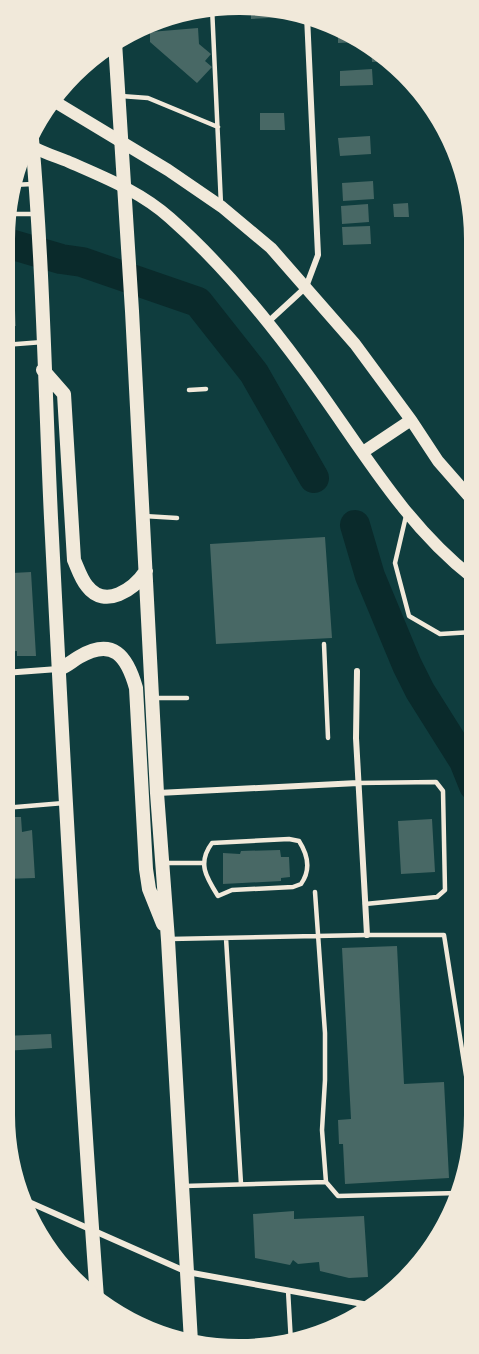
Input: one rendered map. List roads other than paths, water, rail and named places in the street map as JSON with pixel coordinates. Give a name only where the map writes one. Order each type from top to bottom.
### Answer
[{"type":"main road","points":[[116,53],[144,516],[157,793],[191,1334]]},
{"type":"main road","points":[[60,105],[168,170],[222,207],[271,248],[355,344],[438,461],[464,491]]},
{"type":"main road","points":[[35,146],[123,186],[169,217],[221,267],[302,367],[391,494],[421,530],[464,570]]},
{"type":"main road","points":[[32,154],[38,214],[43,370],[59,669],[96,1287]]},
{"type":"main road","points":[[43,370],[64,394],[74,560],[81,577],[88,588],[99,595],[109,596],[131,589],[146,571]]},
{"type":"main road","points":[[363,452],[411,420]]},
{"type":"main road","points":[[59,669],[99,649],[113,650],[120,654],[129,666],[136,688],[146,869],[154,906],[167,935]]},
{"type":"street","points":[[267,322],[306,287],[318,255],[307,26]]},
{"type":"street","points":[[15,672],[59,669]]},
{"type":"street","points":[[357,671],[358,783],[367,935]]},
{"type":"street","points":[[157,793],[358,783]]},
{"type":"street","points":[[34,1204],[188,1272],[360,1303]]},
{"type":"lane","points":[[212,17],[222,207]]},
{"type":"lane","points":[[118,96],[148,98],[218,127]]},
{"type":"lane","points":[[22,185],[36,184]]},
{"type":"lane","points":[[16,214],[38,214]]},
{"type":"lane","points":[[15,344],[43,342]]},
{"type":"lane","points":[[189,390],[206,389]]},
{"type":"lane","points":[[407,513],[395,563],[409,616],[440,634],[464,633]]},
{"type":"lane","points":[[144,516],[177,518]]},
{"type":"lane","points":[[324,645],[328,738]]},
{"type":"lane","points":[[152,698],[187,698]]},
{"type":"lane","points":[[358,783],[436,782],[442,791],[446,890],[437,897],[365,904]]},
{"type":"lane","points":[[15,807],[67,803]]},
{"type":"lane","points":[[289,839],[299,841],[304,849],[308,870],[301,884],[293,887],[232,890],[218,896],[210,883],[203,863],[205,853],[212,843],[289,839]]},
{"type":"lane","points":[[162,863],[203,863]]},
{"type":"lane","points":[[315,892],[325,1033],[322,1130],[326,1182],[338,1196],[450,1193]]},
{"type":"lane","points":[[167,935],[226,938],[444,935],[464,1062]]},
{"type":"lane","points":[[226,938],[241,1184]]},
{"type":"lane","points":[[182,1186],[326,1182]]},
{"type":"lane","points":[[288,1290],[290,1333]]},
{"type":"waterway","points":[[15,245],[61,259],[82,262],[198,302],[254,373],[314,478]]},
{"type":"waterway","points":[[355,525],[370,576],[407,665],[420,691],[464,761]]}]
